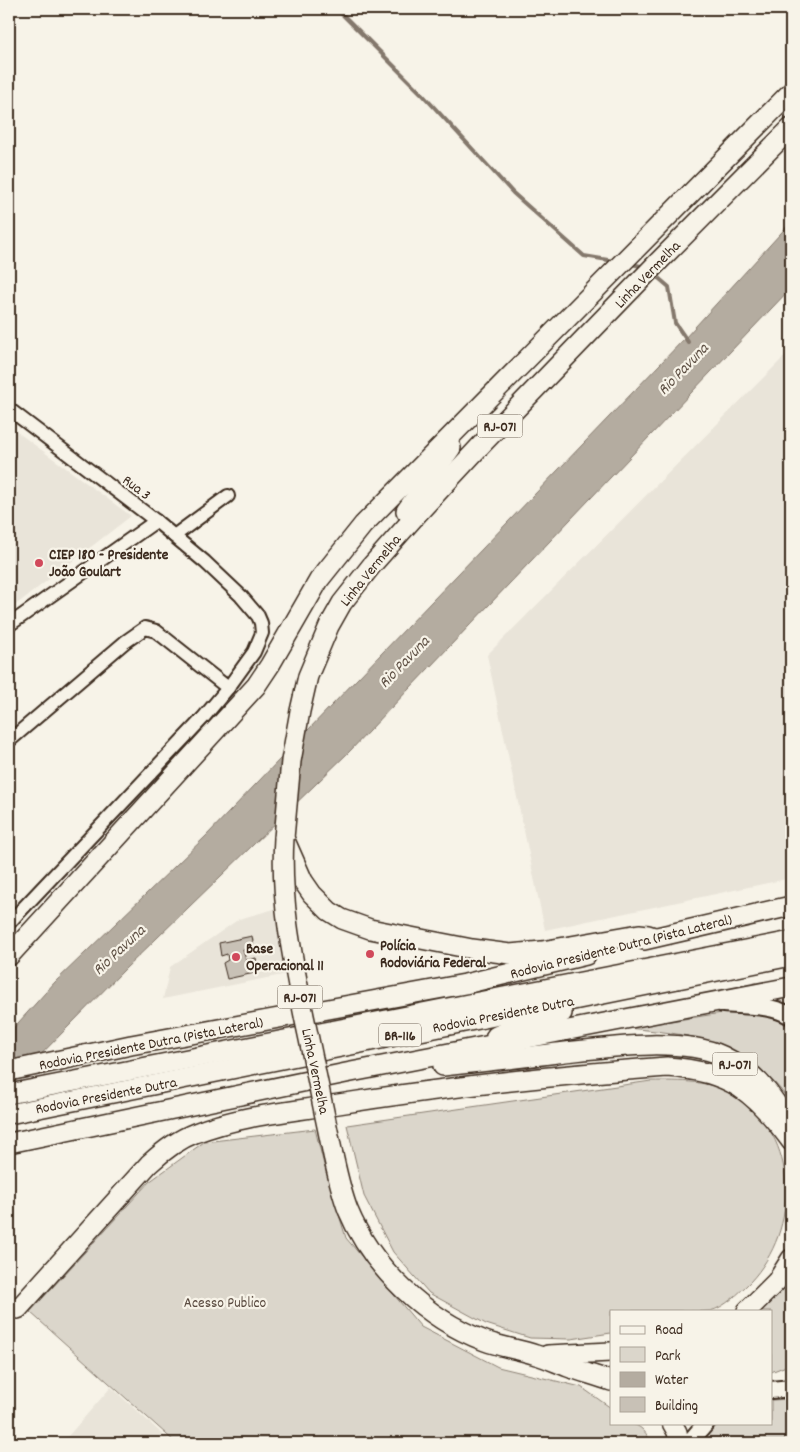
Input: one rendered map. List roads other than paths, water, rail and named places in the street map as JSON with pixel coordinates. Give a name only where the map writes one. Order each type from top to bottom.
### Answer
[{"type":"highway","name":"Linha Vermelha","points":[[484,403],[791,92]]},
{"type":"highway","name":"Linha Vermelha","points":[[536,1354],[494,1344],[466,1333],[431,1312],[404,1289],[376,1257],[356,1226],[342,1191],[293,963],[287,925],[283,876],[284,838],[291,761],[300,711],[308,676],[329,626],[352,588],[484,442],[791,128]]},
{"type":"highway","points":[[372,565],[391,532],[484,403]]},
{"type":"highway","points":[[9,956],[256,686],[319,580],[363,525],[484,403]]},
{"type":"highway","name":"RJ-071","points":[[284,838],[296,867],[320,904],[342,919],[370,929],[472,949],[510,954],[639,934],[654,937]]},
{"type":"highway","name":"Rodovia Presidente Dutra (Pista Lateral)","points":[[9,1072],[131,1045],[464,984],[654,937],[791,906]]},
{"type":"highway","name":"Rodovia Presidente Dutra","points":[[9,1094],[791,941]]},
{"type":"highway","points":[[476,1048],[496,1036],[523,1025],[578,1008],[732,976],[767,967],[791,957]]},
{"type":"highway","name":"Rodovia Presidente Dutra","points":[[9,1114],[791,957]]},
{"type":"highway","name":"BR-116","points":[[9,1143],[346,1073],[791,987]]},
{"type":"highway","name":"RJ-071","points":[[346,1073],[443,1066],[617,1046],[678,1045],[701,1049],[722,1056],[757,1079],[780,1109],[791,1131]]},
{"type":"highway","points":[[13,1314],[160,1153],[172,1144],[197,1132],[253,1118],[470,1085],[668,1067],[696,1070],[714,1075],[735,1085],[754,1098],[771,1114],[791,1141]]},
{"type":"highway","points":[[749,1310],[778,1281],[791,1259]]},
{"type":"highway","name":"RJ-071","points":[[536,1354],[566,1355],[610,1352]]},
{"type":"highway","name":"RJ-071","points":[[536,1354],[610,1381]]},
{"type":"highway","points":[[673,1424],[677,1432],[679,1443]]},
{"type":"main road","points":[[708,1003],[768,1008],[780,1010],[791,1016]]},
{"type":"main road","points":[[689,1443],[705,1424]]},
{"type":"street","name":"Rua 3","points":[[9,409],[156,521],[205,562],[241,596],[258,616],[262,633],[254,652],[228,688],[164,760],[9,923]]},
{"type":"street","points":[[174,536],[228,496]]},
{"type":"street","points":[[9,625],[156,521]]},
{"type":"street","points":[[9,741],[125,642],[146,628],[156,631],[228,688]]},
{"type":"water","name":"Rio Pavuna","points":[[791,222],[791,288],[349,752],[125,969],[9,1087],[9,1033],[55,982],[206,836],[685,338]]},
{"type":"waterway","points":[[337,9],[421,93],[513,193],[584,256],[614,261]]},
{"type":"waterway","points":[[631,264],[646,267]]},
{"type":"waterway","name":"Rio Pavuna","points":[[655,275],[669,287],[675,323],[688,342]]},
{"type":"place","name":"CIEP 180 - Presidente João Goulart","points":[[39,563]]},
{"type":"place","name":"Polícia Rodoviária Federal","points":[[370,954]]},
{"type":"place","name":"Base Operacional 11","points":[[236,957]]},
{"type":"park label","name":"Acesso Publico","points":[[225,1302]]}]
